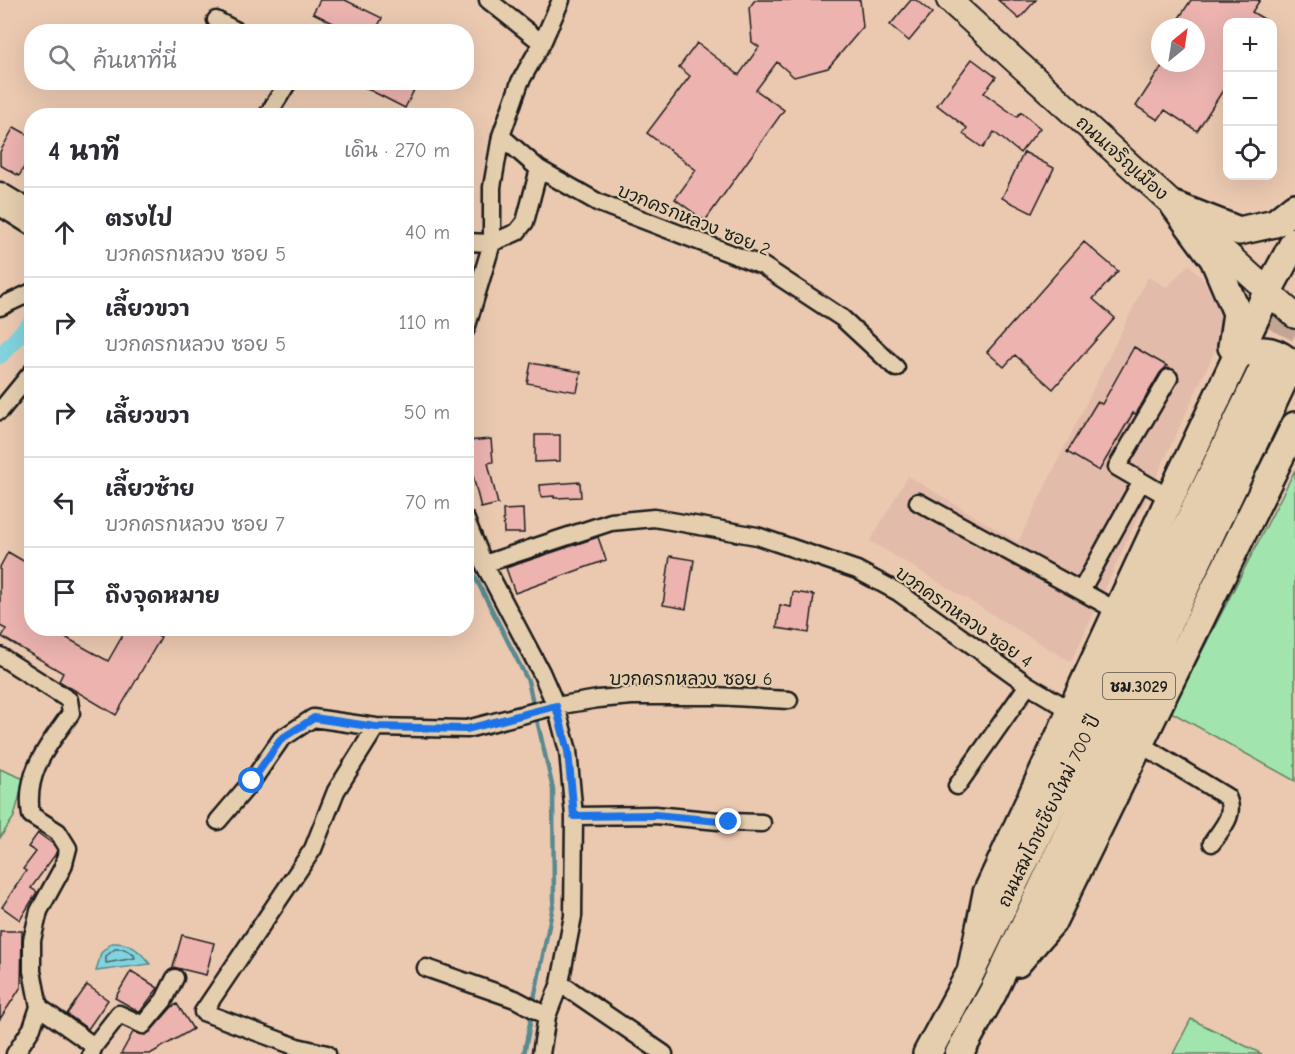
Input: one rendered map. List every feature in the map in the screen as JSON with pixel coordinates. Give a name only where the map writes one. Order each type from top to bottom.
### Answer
[{"type":"main road","name":"ถนนเจริญเมือง","points":[[950,0],[1295,316]]},
{"type":"main road","points":[[1175,206],[1239,231],[1275,223],[1295,207]]},
{"type":"main road","points":[[1175,206],[1214,259],[1237,313],[1225,384]]},
{"type":"main road","points":[[971,972],[987,894],[1170,498],[1268,291],[1295,241]]},
{"type":"main road","points":[[1240,353],[1258,350],[1283,356],[1280,373]]},
{"type":"main road","name":"ถนนสมโภชเชียงใหม่ 700 ปี","points":[[927,1054],[1280,373]]},
{"type":"main road","name":"ถนนสมโภชเชียงใหม่ 700 ปี","points":[[959,1054],[993,992],[1280,373]]},
{"type":"main road","points":[[993,992],[1052,922],[1289,444],[1295,426]]},
{"type":"street","points":[[488,0],[542,43]]},
{"type":"street","points":[[474,303],[492,243],[492,187],[501,136],[520,82],[542,43],[561,0]]},
{"type":"street","points":[[216,20],[224,24]]},
{"type":"street","points":[[272,108],[283,90]]},
{"type":"street","name":"บวกครกหลวง ซอย 2","points":[[501,136],[539,170],[599,203],[763,266],[842,318],[896,368]]},
{"type":"street","points":[[474,242],[492,243],[517,232],[525,222],[539,170]]},
{"type":"street","points":[[0,191],[24,205]]},
{"type":"street","points":[[0,207],[24,221]]},
{"type":"street","points":[[0,307],[24,296]]},
{"type":"street","points":[[1169,378],[1117,467],[1170,498]]},
{"type":"street","points":[[0,411],[24,382]]},
{"type":"street","points":[[1081,591],[1141,482]]},
{"type":"street","points":[[918,502],[1117,611]]},
{"type":"street","name":"บวกครกหลวง ซอย 4","points":[[484,564],[611,522],[654,518],[757,536],[857,570],[898,592],[1028,685],[1072,711]]},
{"type":"street","points":[[474,540],[484,564],[541,672],[556,706],[568,751],[574,816],[573,916],[560,983],[547,1016],[541,1054]]},
{"type":"street","points":[[0,656],[69,700],[71,712],[35,766],[28,800],[31,815],[58,831],[68,848],[63,867],[39,910],[32,940],[32,971],[39,1007],[32,1028],[15,1054]]},
{"type":"street","points":[[957,786],[1028,685]]},
{"type":"street","name":"บวกครกหลวง ซอย 6","points":[[218,821],[252,781],[281,739],[314,718],[376,727],[467,729],[556,706],[598,699],[632,696],[715,696],[789,700]]},
{"type":"street","points":[[327,1054],[295,1051],[203,1012],[313,849],[336,791],[376,727]]},
{"type":"street","points":[[1140,744],[1227,797],[1231,804],[1231,814],[1212,843]]},
{"type":"street","points":[[574,816],[655,815],[762,823]]},
{"type":"street","points":[[426,968],[515,999],[547,1016]]},
{"type":"street","points":[[39,1007],[93,1050],[119,1014],[143,1025],[164,1000],[175,978]]},
{"type":"street","points":[[560,983],[664,1054]]},
{"type":"shaded area","points":[[1189,264],[1220,299],[1224,327],[1071,662],[870,541],[908,476],[1018,542],[1148,277],[1167,287]]},
{"type":"green space","points":[[1295,470],[1295,781],[1171,712]]},
{"type":"green space","points":[[0,769],[24,779],[14,817],[0,838]]},
{"type":"green space","points":[[1191,1019],[1262,1054],[1173,1054]]},
{"type":"water","points":[[112,943],[134,948],[150,964],[96,971],[101,953]]},
{"type":"building","points":[[320,0],[345,0],[382,18],[379,24],[335,24],[313,13]]},
{"type":"building","points":[[755,0],[860,0],[863,27],[828,68],[794,77],[777,62],[756,90],[784,110],[705,221],[675,199],[696,170],[647,133],[690,76],[679,67],[697,43],[739,75],[759,47],[752,42],[749,8]]},
{"type":"building","points":[[911,0],[916,0],[932,13],[909,41],[890,25]]},
{"type":"building","points":[[998,0],[1036,0],[1019,19]]},
{"type":"building","points":[[1191,0],[1260,0],[1252,12],[1262,18],[1223,18],[1223,90],[1197,131],[1165,110],[1158,120],[1136,106],[1158,72],[1205,72],[1205,18],[1179,18]]},
{"type":"building","points":[[972,59],[996,77],[984,93],[1017,117],[1021,112],[1040,128],[1020,153],[994,132],[983,148],[963,134],[967,128],[937,105]]},
{"type":"building","points":[[370,90],[414,90],[405,108]]},
{"type":"building","points":[[14,127],[24,133],[24,167],[19,176],[0,165],[0,152]]},
{"type":"building","points":[[1024,152],[1054,168],[1032,213],[1002,198]]},
{"type":"building","points":[[1084,242],[1118,271],[1093,299],[1115,318],[1053,389],[1015,355],[1004,367],[987,352]]},
{"type":"building","points":[[1134,347],[1167,366],[1160,373],[1136,414],[1133,413],[1099,471],[1067,452],[1097,402],[1102,404]]},
{"type":"building","points":[[531,363],[581,372],[577,392],[527,383]]},
{"type":"building","points":[[535,435],[560,435],[560,461],[535,462]]},
{"type":"building","points":[[491,439],[493,462],[488,463],[498,504],[481,508],[474,480],[474,440]]},
{"type":"building","points":[[580,482],[581,497],[541,497],[540,485]]},
{"type":"building","points":[[523,509],[524,533],[504,533],[503,510]]},
{"type":"building","points":[[598,537],[606,560],[515,593],[506,568]]},
{"type":"building","points":[[8,552],[24,561],[24,636],[63,636],[108,661],[122,636],[161,637],[116,715],[59,681],[63,673],[2,637],[6,629],[0,626],[0,567]]},
{"type":"building","points":[[670,556],[694,560],[686,609],[663,605]]},
{"type":"building","points":[[793,592],[814,595],[809,633],[777,628],[780,605],[791,607]]},
{"type":"building","points":[[38,833],[53,844],[57,850],[31,888],[37,892],[20,920],[2,907],[26,871],[23,869],[36,852],[28,847]]},
{"type":"building","points":[[0,931],[22,931],[21,987],[0,1019]]},
{"type":"building","points":[[182,935],[214,943],[206,975],[173,967]]},
{"type":"building","points":[[131,971],[158,988],[140,1012],[115,998]]},
{"type":"building","points":[[87,985],[108,1000],[88,1029],[67,1014]]},
{"type":"building","points":[[177,1004],[193,1029],[150,1054],[121,1054],[133,1032],[145,1035],[150,1032]]},
{"type":"waterway","points":[[0,356],[24,330]]},
{"type":"waterway","points":[[474,575],[528,681],[553,789],[554,901],[533,1004]]},
{"type":"waterway","points":[[524,1054],[532,1013]]},
{"type":"tunnel","points":[[1262,371],[1295,304]]},
{"type":"route","points":[[252,781],[281,739],[314,718],[376,727],[467,729],[556,706],[568,751],[574,816],[655,815],[729,822]]}]
